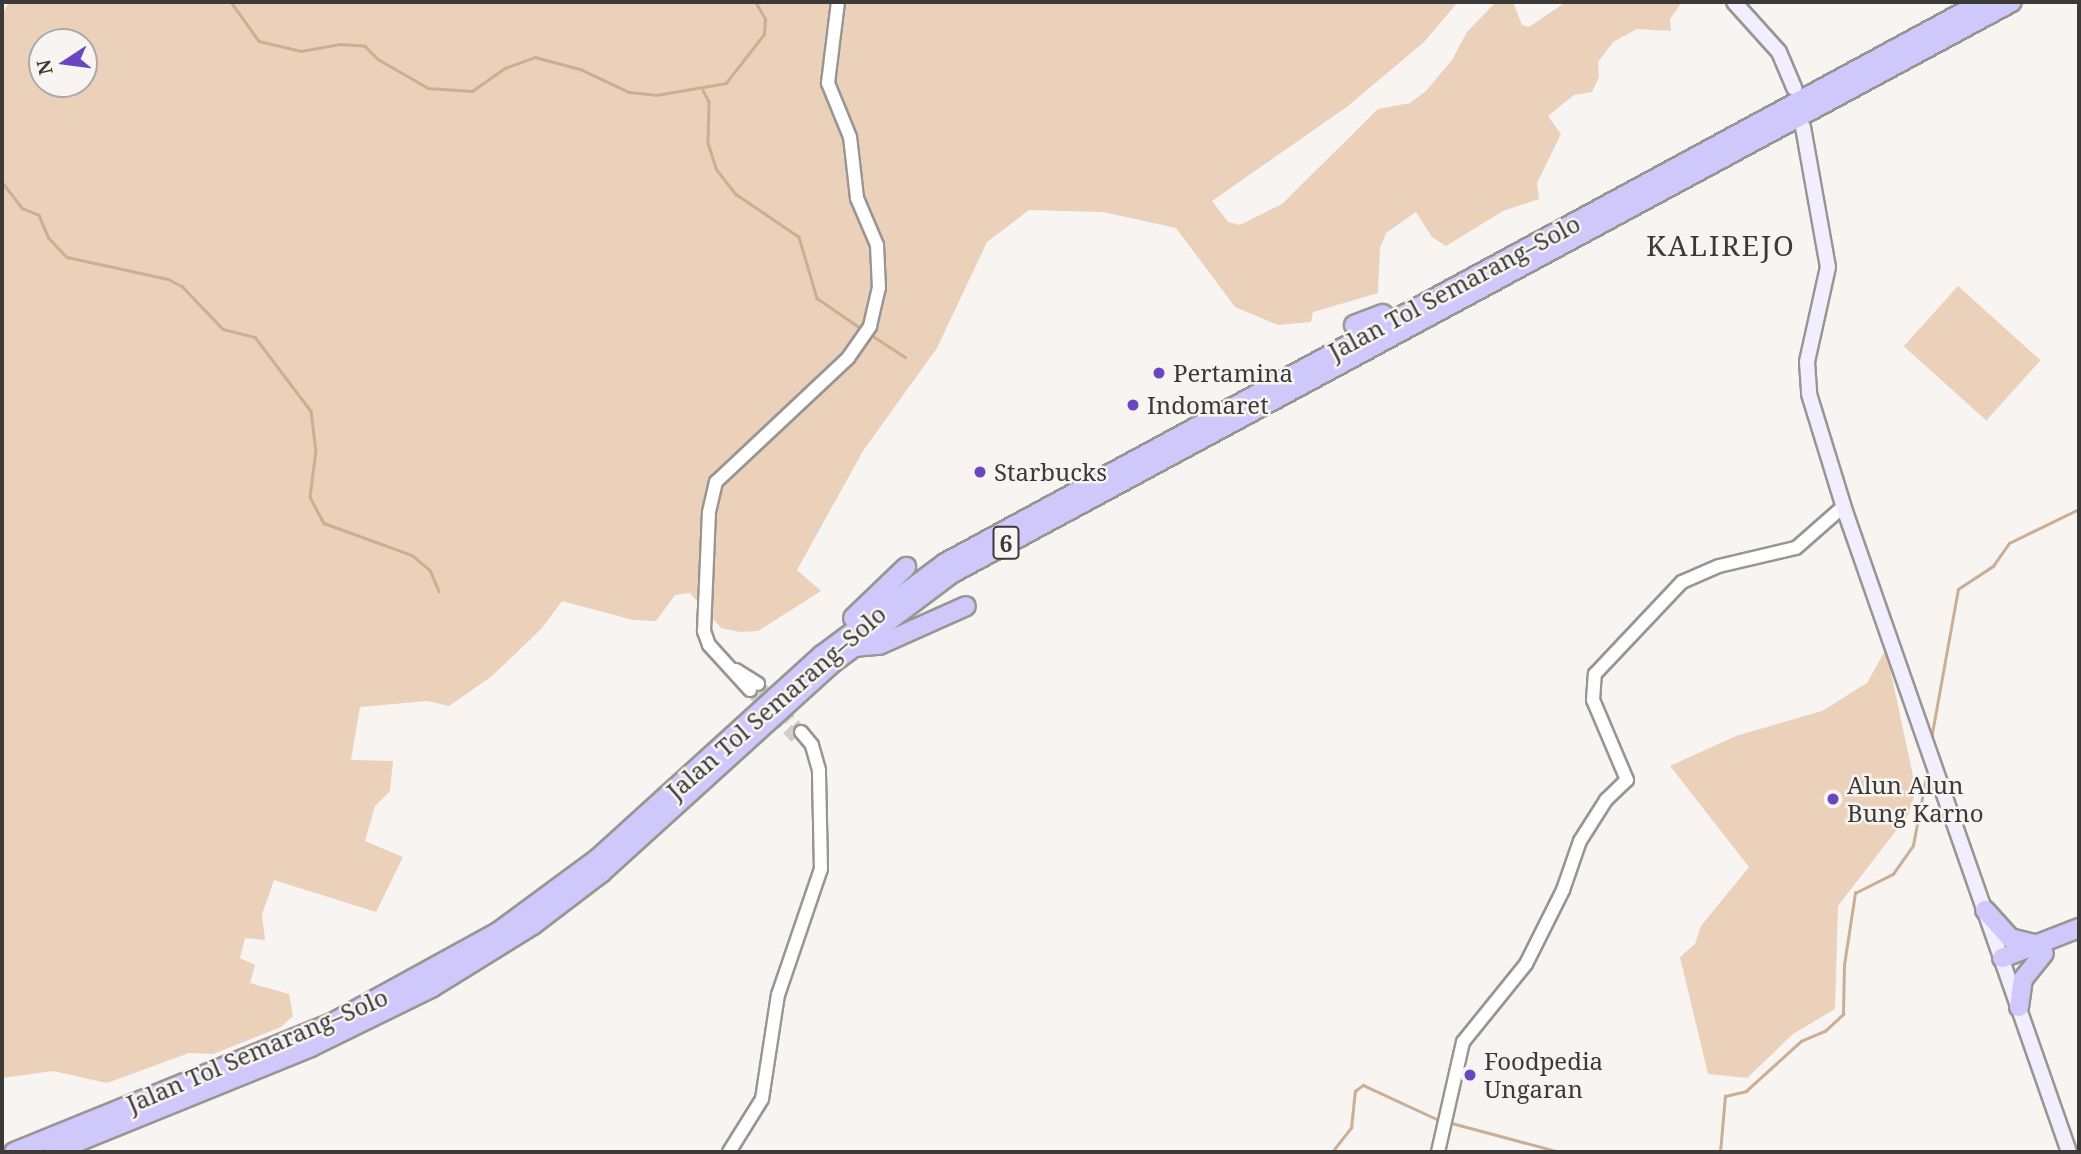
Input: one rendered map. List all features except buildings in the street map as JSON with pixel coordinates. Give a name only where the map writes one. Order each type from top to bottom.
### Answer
[{"type":"highway","name":"Jalan Tol Semarang–Solo","points":[[52,1148],[336,1021],[498,932],[597,859],[796,679],[877,612],[982,540],[1982,2]]},
{"type":"highway","name":"Jalan Tol Semarang–Solo","points":[[14,1152],[52,1148],[311,1047],[431,988],[501,945],[619,858],[854,647],[951,574],[2012,2]]},
{"type":"highway","points":[[1516,278],[1539,256]]},
{"type":"highway","points":[[1354,325],[1436,295]]},
{"type":"highway","points":[[796,679],[816,653],[906,567]]},
{"type":"highway","points":[[854,647],[879,645],[966,606]]},
{"type":"highway","points":[[1985,910],[2010,938],[2042,949]]},
{"type":"highway","points":[[2020,1007],[2023,979],[2042,949],[2079,928]]},
{"type":"highway","points":[[2003,962],[2079,939]]},
{"type":"main road","points":[[1734,2],[1779,52],[1794,88]]},
{"type":"main road","points":[[1803,127],[1828,267],[1807,379],[1844,506],[2069,1152]]},
{"type":"street","points":[[754,687],[709,645],[704,631],[709,512],[716,482],[823,384],[867,331],[879,288],[880,256],[857,198],[850,137],[828,83],[838,2]]},
{"type":"street","points":[[1438,1152],[1444,1116],[1463,1042],[1526,964],[1563,890],[1580,841],[1606,800],[1627,780],[1593,699],[1595,674],[1682,582],[1719,566],[1796,548],[1844,506]]},
{"type":"street","points":[[729,1152],[762,1099],[778,995],[821,869],[820,779],[812,750],[799,735]]},
{"type":"shaded area","points":[[9,2],[1458,2],[1424,42],[1348,106],[1212,201],[1228,222],[1240,225],[1282,204],[1378,109],[1410,103],[1426,91],[1452,60],[1467,32],[1496,2],[1513,2],[1522,25],[1529,27],[1566,2],[1682,2],[1670,19],[1671,31],[1637,29],[1613,42],[1598,62],[1599,77],[1592,92],[1574,95],[1548,116],[1561,134],[1537,183],[1539,199],[1503,211],[1446,246],[1432,237],[1416,212],[1386,233],[1380,248],[1378,293],[1313,312],[1311,322],[1278,325],[1235,307],[1176,228],[1103,212],[1029,210],[987,242],[937,348],[863,451],[797,570],[821,591],[758,631],[740,632],[721,628],[690,593],[675,595],[656,621],[633,620],[562,601],[541,629],[492,676],[449,706],[427,701],[360,707],[351,760],[393,761],[390,791],[375,806],[365,841],[403,857],[376,912],[274,880],[262,914],[265,940],[245,938],[240,958],[255,965],[250,983],[289,994],[293,1016],[281,1027],[213,1054],[189,1053],[107,1083],[53,1071],[2,1078],[2,15]]},
{"type":"shaded area","points":[[1958,286],[2040,360],[1986,420],[1904,346]]},
{"type":"shaded area","points":[[1886,649],[1916,790],[1908,815],[1838,906],[1835,1009],[1793,1034],[1747,1078],[1708,1074],[1680,957],[1695,944],[1701,926],[1749,867],[1670,766],[1736,736],[1822,711],[1867,683]]},
{"type":"waterway","points":[[231,2],[259,41],[301,51],[339,44],[365,46],[378,59],[428,88],[472,91],[505,68],[535,57],[580,69],[629,92],[656,95],[726,83],[764,34],[765,19],[755,2]]},
{"type":"waterway","points":[[703,90],[709,102],[708,143],[717,170],[736,194],[799,237],[817,298],[862,329]]},
{"type":"waterway","points":[[2,182],[22,208],[39,215],[49,238],[67,257],[168,279],[182,286],[223,329],[255,337],[311,411],[316,450],[310,497],[324,523],[412,555],[430,570],[439,591]]},
{"type":"waterway","points":[[870,334],[905,357]]},
{"type":"waterway","points":[[1931,739],[1958,589],[1993,566],[2009,543],[2079,509]]},
{"type":"waterway","points":[[1720,1152],[1725,1096],[1746,1091],[1801,1041],[1825,1031],[1843,1014],[1844,965],[1855,893],[1893,874],[1913,845],[1928,767]]},
{"type":"waterway","points":[[1332,1152],[1351,1128],[1355,1091],[1363,1085],[1441,1121]]},
{"type":"waterway","points":[[1448,1122],[1560,1152]]},
{"type":"tunnel","points":[[758,684],[801,732]]},
{"type":"tunnel","points":[[750,690],[796,738]]},
{"type":"place","name":"Pertamina","points":[[1159,373]]},
{"type":"place","name":"Indomaret","points":[[1133,405]]},
{"type":"place","name":"Starbucks","points":[[980,472]]},
{"type":"place","name":"Alun Alun Bung Karno","points":[[1833,799]]},
{"type":"place","name":"Foodpedia Ungaran","points":[[1470,1075]]},
{"type":"district","name":"KALIREJO","points":[[1721,245]]}]
